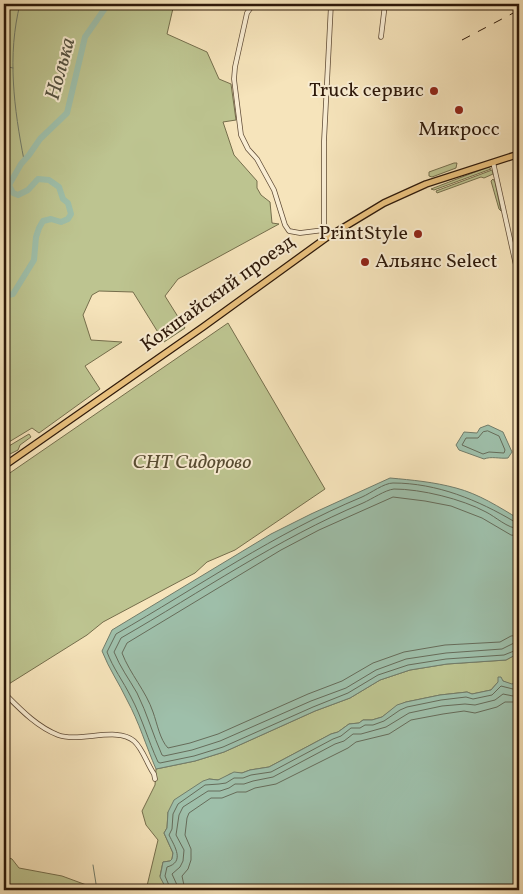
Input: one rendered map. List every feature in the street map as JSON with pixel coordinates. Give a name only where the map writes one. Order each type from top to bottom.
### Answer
[{"type":"main road","name":"Кокшайский проезд","points":[[4,466],[326,238],[384,203],[426,184],[519,154]]},
{"type":"street","points":[[284,4],[278,6],[252,6],[247,13],[240,38],[234,79],[241,135],[274,190],[285,225],[289,231],[300,233],[324,230]]},
{"type":"street","points":[[326,238],[324,230],[324,141],[331,4]]},
{"type":"street","points":[[381,37],[385,4]]},
{"type":"street","points":[[493,162],[519,279]]},
{"type":"street","points":[[4,693],[43,728],[60,736],[69,738],[121,736],[130,738],[138,746],[155,779]]},
{"type":"green space","points":[[4,4],[174,4],[167,34],[207,52],[219,79],[231,84],[236,120],[223,122],[234,155],[257,181],[257,188],[261,195],[270,202],[272,223],[279,224],[178,279],[165,296],[185,328],[164,342],[133,292],[99,291],[92,295],[83,315],[91,340],[122,342],[85,366],[100,389],[39,433],[32,428],[4,445]]},
{"type":"green space","points":[[457,163],[456,168],[432,177],[429,176],[429,172]]},
{"type":"green space","points":[[488,167],[491,169],[434,190],[431,189]]},
{"type":"green space","points":[[492,170],[493,174],[484,178],[481,177],[437,193],[436,191]]},
{"type":"green space","points":[[493,179],[495,182],[501,211],[491,181]]},
{"type":"green space","name":"СНТ Сидорово","points":[[228,323],[325,489],[235,550],[207,562],[195,573],[103,622],[87,635],[4,687],[4,477]]},
{"type":"green space","points":[[29,434],[31,437],[20,445],[18,450],[4,457],[4,449]]},
{"type":"green space","points":[[519,653],[519,681],[512,685],[503,681],[498,682],[491,690],[472,694],[467,692],[440,695],[406,702],[382,717],[349,724],[338,732],[269,767],[230,774],[218,780],[209,779],[168,812],[167,828],[164,833],[173,853],[170,861],[163,862],[160,876],[167,890],[146,890],[158,840],[146,825],[142,811],[155,785],[156,769],[195,761],[224,752],[315,711],[350,698],[380,680],[410,670],[447,664],[506,660]]},
{"type":"green space","points":[[4,856],[12,859],[19,868],[62,876],[100,890],[4,890]]},
{"type":"water","points":[[488,425],[503,432],[512,452],[508,458],[484,459],[459,450],[456,445],[464,432],[477,433],[480,428]]},
{"type":"water","points":[[390,478],[431,483],[464,491],[489,501],[519,519],[519,653],[506,660],[447,664],[410,670],[380,680],[350,698],[315,711],[224,752],[195,761],[156,769],[135,717],[102,651],[112,630],[271,534]]},
{"type":"water","points":[[498,677],[512,684],[519,681],[519,890],[167,890],[160,877],[163,862],[170,861],[173,853],[164,833],[167,828],[168,812],[174,800],[203,781],[209,779],[218,780],[234,772],[242,773],[269,767],[338,732],[349,724],[382,717],[397,705],[406,702],[440,695],[467,692],[472,694],[491,690],[498,682]]},
{"type":"waterway","points":[[20,4],[14,43],[13,82],[24,160]]},
{"type":"waterway","name":"Нолька","points":[[4,296],[13,294],[34,260],[36,237],[43,221],[51,219],[61,222],[68,219],[71,214],[68,203],[63,199],[59,187],[49,180],[38,179],[28,190],[18,195],[13,193],[9,185],[21,164],[40,139],[67,113],[85,37],[108,4]]},
{"type":"waterway","points":[[4,66],[13,68]]},
{"type":"waterway","points":[[93,865],[97,890]]},
{"type":"railway","points":[[462,40],[519,10]]},
{"type":"place","name":"Truck сервис","points":[[434,91]]},
{"type":"place","name":"Микросс","points":[[459,110]]},
{"type":"place","name":"PrintStyle","points":[[418,234]]},
{"type":"place","name":"Альянс Select","points":[[365,262]]}]
